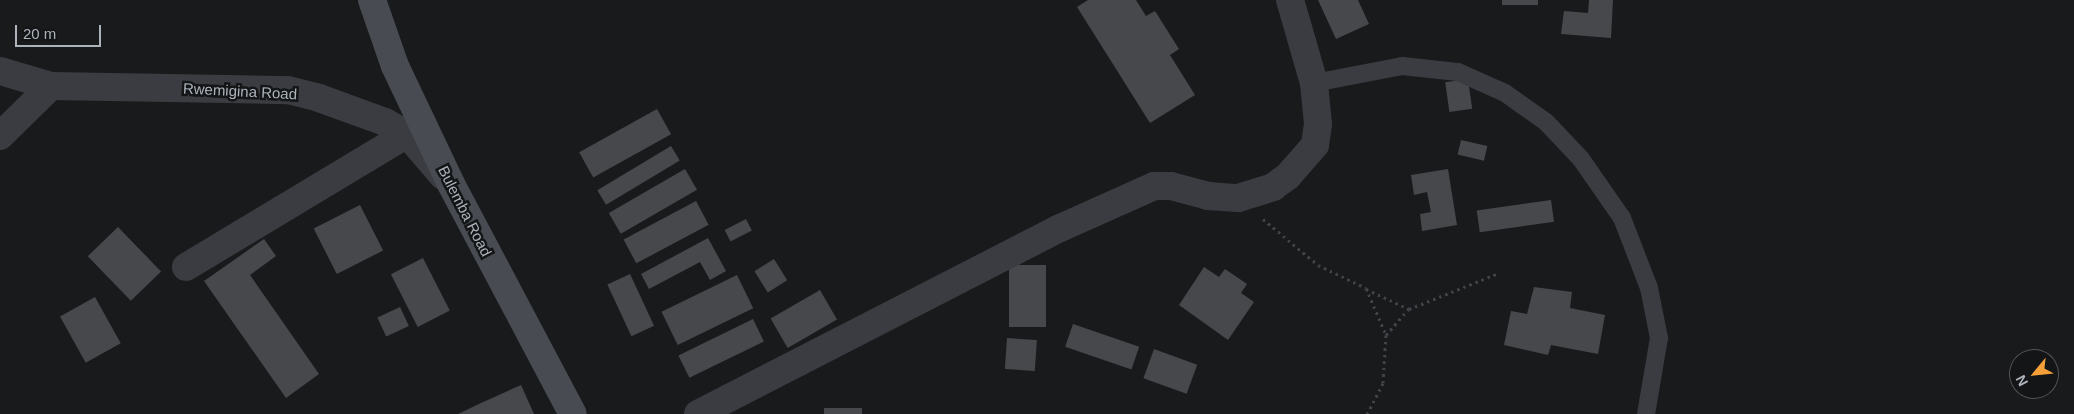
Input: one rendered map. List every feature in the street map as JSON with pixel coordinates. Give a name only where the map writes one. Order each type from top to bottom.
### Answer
[{"type":"main road","name":"Bulemba Road","points":[[372,0],[395,66],[451,184],[573,414]]},
{"type":"street","points":[[698,414],[726,396],[821,352],[1058,229],[1154,186],[1170,186],[1208,196],[1238,198],[1272,187],[1288,176],[1315,145],[1318,124],[1314,83],[1290,0]]},
{"type":"street","name":"Rwemigina Road","points":[[0,71],[51,86],[288,90],[348,108],[407,134],[451,184]]},
{"type":"street","points":[[0,136],[51,86]]},
{"type":"street","points":[[186,267],[407,134]]},
{"type":"lane","points":[[1314,83],[1402,66],[1458,72],[1505,93],[1546,122],[1581,159],[1622,218],[1649,288],[1659,338],[1646,414]]},
{"type":"path","points":[[1238,198],[1318,266],[1409,308]]},
{"type":"path","points":[[1386,335],[1409,308],[1499,273]]},
{"type":"path","points":[[1366,288],[1386,335],[1383,383],[1367,414]]},
{"type":"building","points":[[1088,0],[1136,0],[1146,16],[1155,11],[1179,49],[1170,55],[1195,95],[1150,123],[1077,7]]},
{"type":"building","points":[[1318,0],[1358,0],[1369,24],[1336,39]]},
{"type":"building","points":[[1502,0],[1538,0],[1538,5],[1502,5]]},
{"type":"building","points":[[1589,0],[1613,0],[1611,38],[1561,34],[1564,11],[1588,13]]},
{"type":"building","points":[[1468,79],[1472,109],[1449,112],[1445,82]]},
{"type":"building","points":[[657,109],[671,134],[593,178],[579,152]]},
{"type":"building","points":[[1461,140],[1487,146],[1484,161],[1458,155]]},
{"type":"building","points":[[671,146],[680,161],[606,205],[597,190]]},
{"type":"building","points":[[685,169],[697,190],[621,234],[609,213]]},
{"type":"building","points":[[1448,169],[1457,225],[1422,231],[1420,214],[1431,212],[1427,192],[1414,195],[1411,175]]},
{"type":"building","points":[[1551,200],[1554,222],[1480,232],[1477,210]]},
{"type":"building","points":[[696,201],[709,225],[636,263],[624,239]]},
{"type":"building","points":[[360,205],[383,250],[337,274],[314,229]]},
{"type":"building","points":[[746,219],[752,231],[731,241],[725,230]]},
{"type":"building","points":[[118,227],[161,272],[131,301],[88,256]]},
{"type":"building","points":[[708,238],[726,271],[710,280],[700,262],[649,289],[641,274]]},
{"type":"building","points":[[264,239],[276,256],[250,275],[319,374],[286,398],[204,281]]},
{"type":"building","points":[[423,258],[450,311],[418,327],[391,274]]},
{"type":"building","points":[[774,259],[787,280],[768,292],[754,271]]},
{"type":"building","points":[[1009,265],[1046,265],[1046,327],[1009,327]]},
{"type":"building","points":[[1204,267],[1219,277],[1225,269],[1247,284],[1241,293],[1254,302],[1228,340],[1179,305]]},
{"type":"building","points":[[630,274],[654,326],[631,336],[607,285]]},
{"type":"building","points":[[737,275],[753,308],[678,345],[662,312]]},
{"type":"building","points":[[1534,287],[1572,292],[1570,308],[1605,315],[1598,354],[1551,345],[1548,355],[1504,345],[1511,311],[1527,314]]},
{"type":"building","points":[[820,290],[837,319],[788,348],[771,318]]},
{"type":"building","points":[[95,297],[121,343],[86,363],[60,316]]},
{"type":"building","points":[[400,307],[409,326],[386,337],[377,318]]},
{"type":"building","points":[[753,319],[764,341],[689,378],[678,355]]},
{"type":"building","points":[[1073,324],[1139,347],[1131,369],[1065,347]]},
{"type":"building","points":[[1007,338],[1037,340],[1035,371],[1005,369]]},
{"type":"building","points":[[1154,349],[1197,365],[1187,394],[1143,378]]},
{"type":"building","points":[[521,385],[534,414],[458,414],[481,403]]},
{"type":"building","points":[[824,408],[862,408],[862,414],[824,414]]}]
